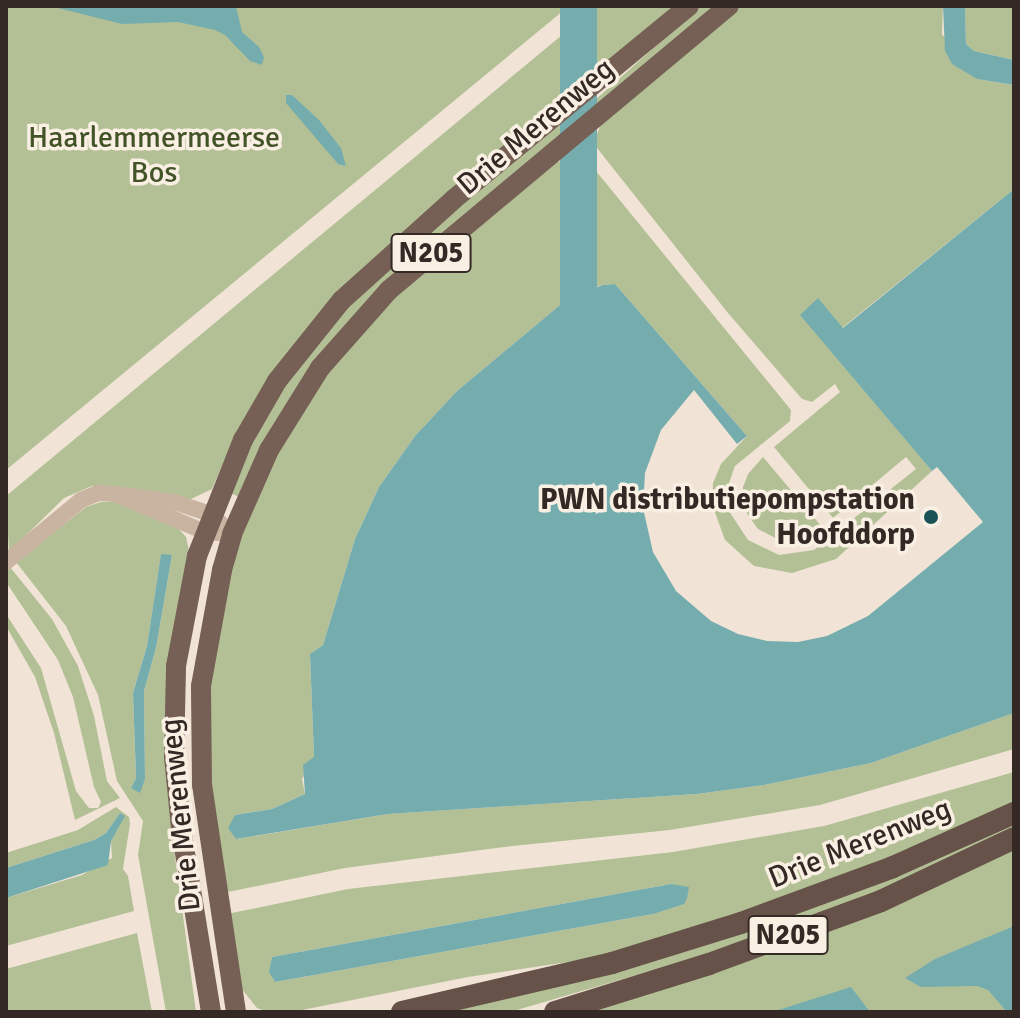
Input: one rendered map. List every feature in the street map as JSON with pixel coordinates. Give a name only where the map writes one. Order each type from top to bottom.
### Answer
[{"type":"highway","name":"Drie Merenweg","points":[[402,1012],[612,963],[741,923],[893,867],[1014,813]]},
{"type":"highway","name":"Drie Merenweg","points":[[555,1012],[709,964],[881,901],[1014,838]]},
{"type":"main road","name":"Drie Merenweg","points":[[211,1012],[184,849],[174,734],[182,624],[208,523],[259,410],[342,300],[454,199],[689,6]]},
{"type":"main road","name":"Drie Merenweg","points":[[236,1012],[210,854],[199,750],[201,686],[208,628],[232,534],[269,450],[293,406],[361,319],[429,255],[729,6]]},
{"type":"street","points":[[6,562],[81,500],[98,493],[174,502],[232,534]]},
{"type":"green space","name":"Haarlemmermeerse Bos","points":[[6,6],[569,6],[6,470]]},
{"type":"green space","points":[[597,6],[674,6],[371,262],[225,459],[212,489],[189,500],[92,486],[64,498],[9,552],[6,496]]},
{"type":"green space","points":[[701,6],[715,6],[363,306],[239,497],[228,492],[268,409],[311,347],[386,265],[546,134],[585,109]]},
{"type":"green space","points":[[739,6],[943,6],[942,34],[977,79],[1014,85],[1014,189],[842,328],[801,315],[932,471],[836,559],[792,573],[754,566],[725,540],[712,504],[713,483],[721,464],[747,436],[615,284],[601,285],[560,305],[457,391],[415,436],[379,487],[355,539],[323,645],[310,654],[314,757],[302,779],[305,794],[272,809],[235,815],[237,839],[388,814],[697,794],[764,785],[871,763],[1014,713],[1014,749],[820,805],[670,830],[345,868],[223,893],[205,719],[233,552],[291,423],[344,352],[395,293],[552,163],[570,159],[584,161],[596,171],[791,410],[790,421],[735,466],[729,483],[729,511],[748,540],[779,555],[814,550],[916,469],[906,457],[833,518],[774,447],[840,392],[835,384],[812,402],[802,399],[728,313],[597,148],[597,134],[603,119]]},
{"type":"green space","points":[[965,6],[1014,6],[1014,60],[974,51],[966,44]]},
{"type":"green space","points":[[763,457],[822,527],[816,532],[801,539],[781,541],[758,529],[750,518],[743,506],[743,487],[748,474]]},
{"type":"green space","points":[[101,502],[122,502],[178,528],[186,537],[189,551],[171,827],[196,1012],[166,1012],[138,855],[143,821],[117,781],[98,695],[66,626],[16,562],[86,507]],"holes":[[[161,555],[172,555],[156,648],[144,691],[145,779],[131,788],[136,778],[133,693],[147,646]]]},
{"type":"green space","points":[[10,567],[52,619],[78,666],[94,716],[107,781],[120,798],[75,820],[54,733],[35,677],[6,626],[6,614],[41,668],[76,791],[89,808],[98,808],[101,802],[94,787],[73,697],[58,660],[6,582],[6,570]]},
{"type":"green space","points":[[1014,772],[1014,802],[960,829],[822,885],[687,933],[588,959],[468,977],[292,1012],[268,1012],[257,1008],[241,988],[227,914],[348,889],[673,852],[824,826]],"holes":[[[671,884],[653,914],[275,982],[270,972],[272,957]]]},
{"type":"green space","points":[[116,807],[129,817],[123,869],[128,876],[134,911],[6,946],[6,898],[82,875],[112,858],[111,841],[120,813],[106,833],[94,840],[6,868],[6,853],[78,830]]},
{"type":"green space","points":[[1014,818],[1014,830],[932,870],[753,941],[510,1012],[426,1012],[554,985]]},
{"type":"green space","points":[[1014,845],[1014,1012],[585,1012]]},
{"type":"green space","points":[[137,933],[152,1012],[6,1012],[6,969]]},
{"type":"water","points":[[50,6],[236,6],[242,32],[259,47],[264,57],[262,65],[250,61],[225,35],[215,30],[178,22],[122,24]]},
{"type":"water","points":[[560,6],[597,6],[597,724],[560,724]]},
{"type":"water","points":[[943,6],[965,6],[966,44],[974,51],[1014,60],[1014,85],[977,79],[952,64],[945,51]]},
{"type":"water","points":[[286,95],[292,95],[319,120],[341,148],[346,166],[338,164],[286,103]]},
{"type":"water","points":[[1014,189],[1014,713],[871,763],[764,785],[697,794],[388,814],[236,839],[228,828],[235,815],[272,809],[305,794],[303,765],[314,757],[310,654],[323,645],[355,539],[379,487],[415,436],[457,391],[560,305],[602,285],[615,284],[747,436],[737,444],[694,390],[661,430],[645,473],[643,508],[653,552],[676,591],[711,621],[738,634],[767,641],[798,642],[827,636],[868,616],[983,522],[937,467],[932,471],[800,315],[818,298],[843,328]]},
{"type":"water","points":[[161,554],[172,555],[156,648],[144,691],[145,779],[140,793],[131,788],[136,778],[133,693],[147,646]]},
{"type":"water","points":[[120,813],[125,816],[111,841],[108,865],[6,898],[6,868],[94,840],[106,833]]},
{"type":"water","points":[[671,884],[689,887],[684,904],[653,914],[275,982],[269,972],[272,957]]},
{"type":"water","points":[[1014,926],[1014,1012],[1007,1012],[988,990],[977,986],[921,987],[905,978],[935,959]]},
{"type":"water","points":[[851,987],[870,1012],[772,1012]]},
{"type":"place","name":"PWN distributiepompstation Hoofddorp","points":[[931,517]]}]
